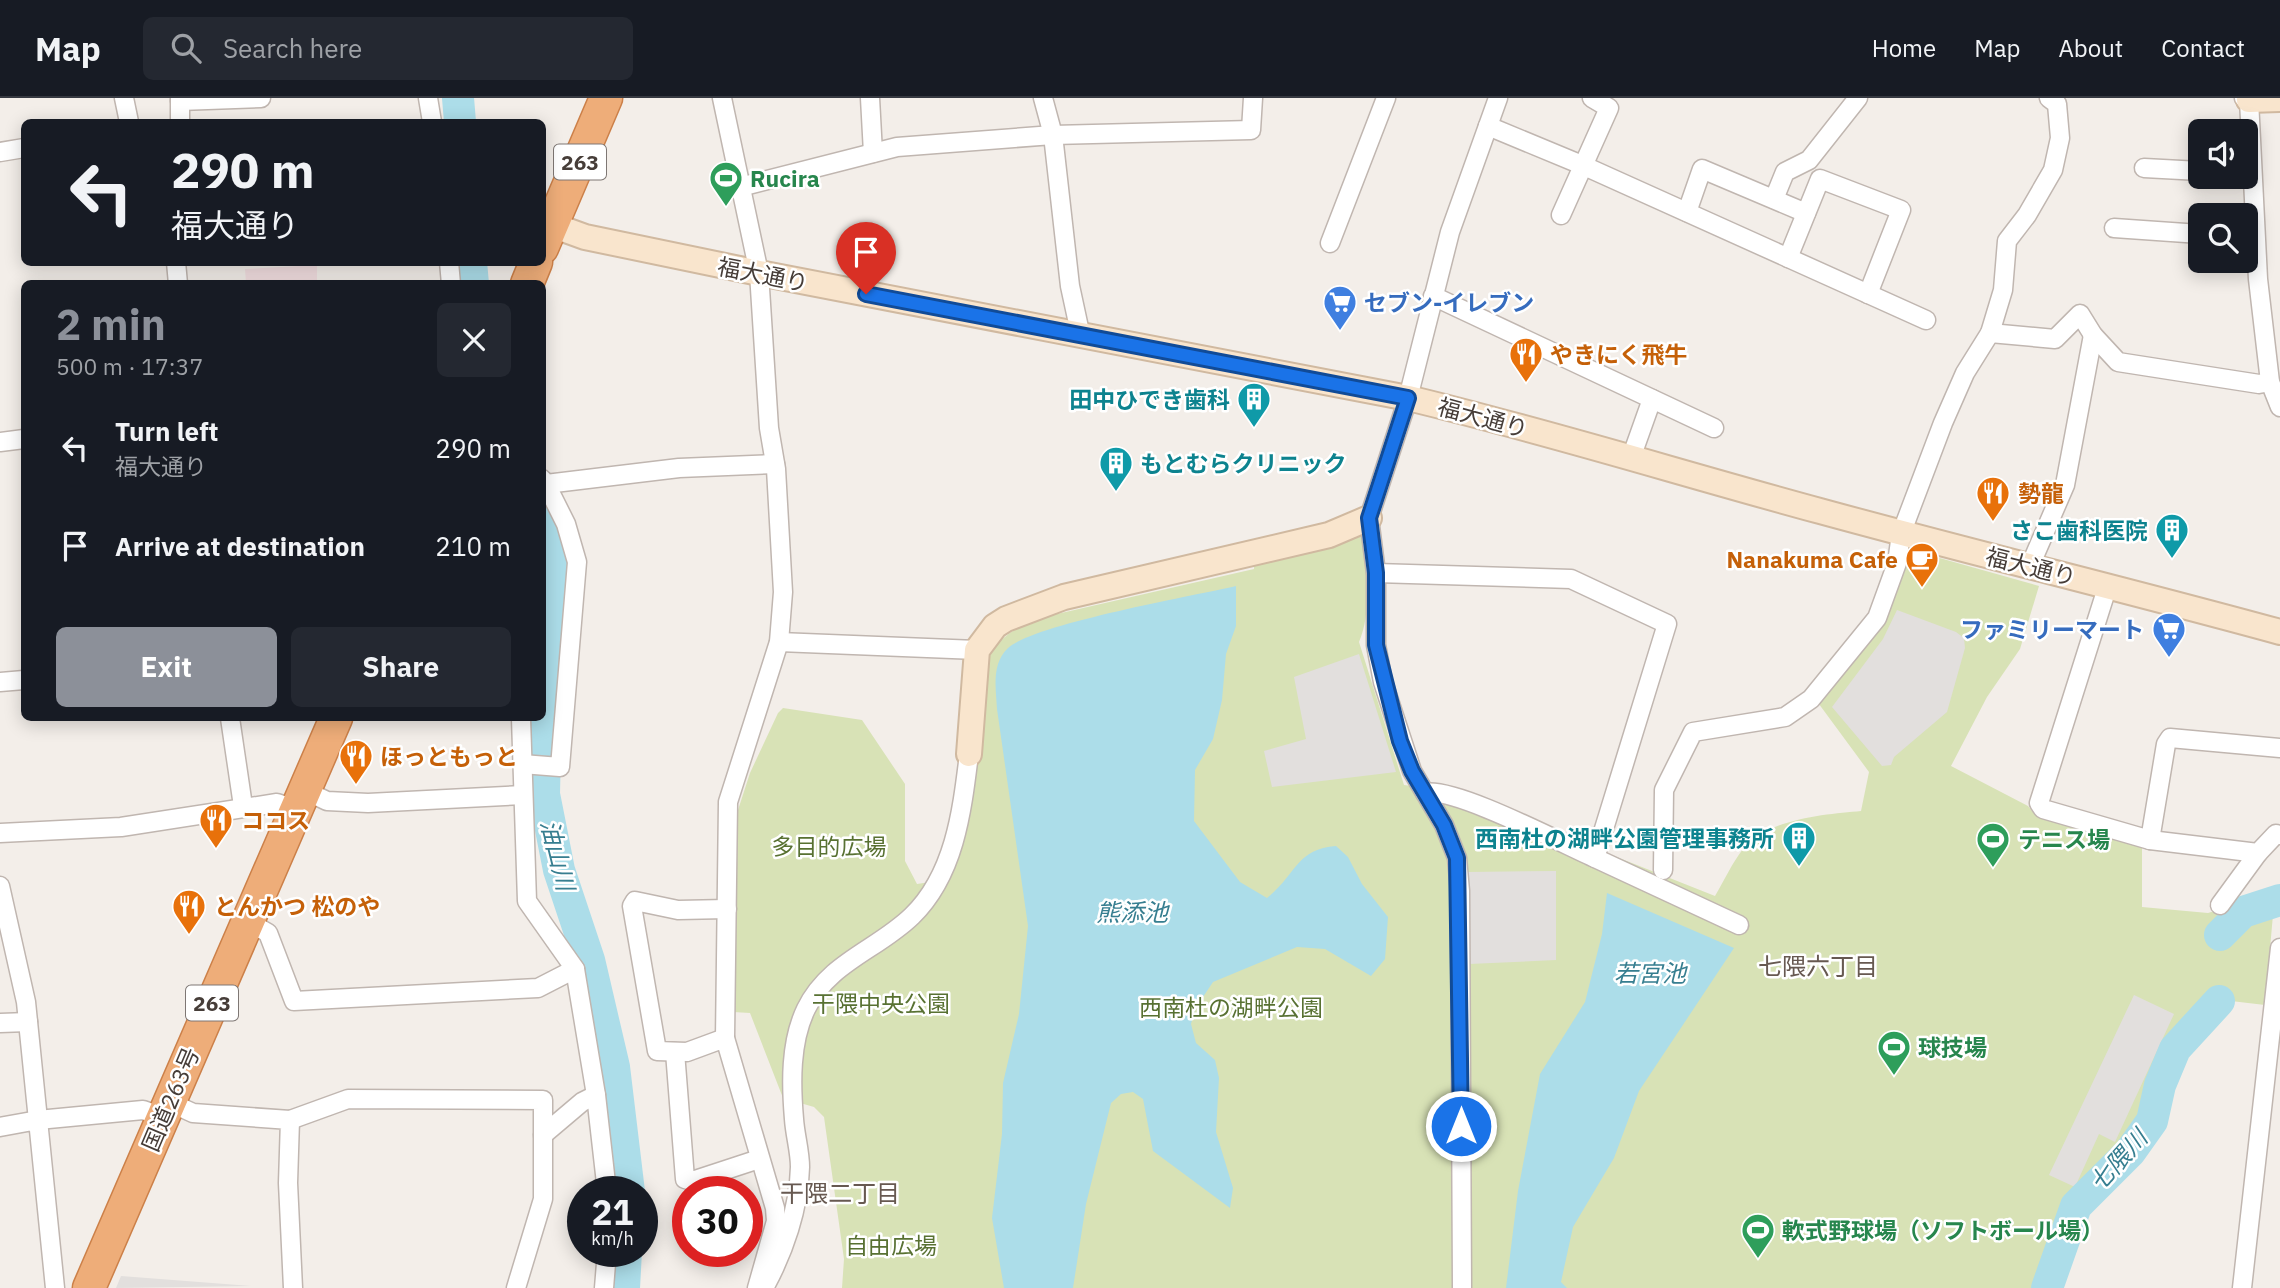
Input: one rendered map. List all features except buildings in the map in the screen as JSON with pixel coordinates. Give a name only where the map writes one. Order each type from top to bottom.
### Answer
[{"type":"highway","name":"263","points":[[547,236],[606,98]]},
{"type":"highway","name":"国道263号","points":[[89,1288],[335,721]]},
{"type":"street","points":[[124,98],[128,119]]},
{"type":"street","points":[[180,119],[180,100],[261,98]]},
{"type":"street","points":[[428,98],[432,119]]},
{"type":"street","points":[[722,98],[759,273],[783,592],[779,642],[728,803],[726,1038],[775,1209],[776,1221],[757,1288]]},
{"type":"street","points":[[870,98],[873,153]]},
{"type":"street","points":[[1043,98],[1053,135],[1070,286],[1081,337]]},
{"type":"street","points":[[740,187],[897,147],[1053,135],[1251,130],[1253,98]]},
{"type":"street","points":[[1330,243],[1386,98]]},
{"type":"street","points":[[1462,1288],[1460,891],[1457,858],[1444,825],[1400,741],[1383,682],[1376,645],[1376,573],[1369,518],[1408,398],[1450,232],[1498,98]]},
{"type":"street","points":[[1561,215],[1609,108],[1591,98]]},
{"type":"street","points":[[1774,199],[1785,172],[1809,160],[1858,98]]},
{"type":"street","points":[[1663,870],[1664,790],[1693,732],[1785,717],[1811,699],[1877,618],[1897,563],[1901,534],[1965,373],[1990,333],[2003,290],[2007,241],[2027,215],[2053,170],[2060,138],[2057,104],[2049,98]]},
{"type":"street","points":[[2248,119],[2247,99],[2280,100]]},
{"type":"street","points":[[1488,126],[1582,165],[1926,320]]},
{"type":"street","points":[[0,152],[21,148]]},
{"type":"street","points":[[2144,168],[2188,170]]},
{"type":"street","points":[[1687,212],[1702,170],[1806,213]]},
{"type":"street","points":[[1788,258],[1820,179],[1901,210],[1868,294]]},
{"type":"street","points":[[2113,228],[2188,233]]},
{"type":"street","name":"福大通り","points":[[547,236],[585,237],[1081,337],[1408,398],[1901,534],[2108,585],[2280,632]]},
{"type":"street","points":[[2256,273],[2277,396]]},
{"type":"street","points":[[1433,296],[1714,428]]},
{"type":"street","points":[[1990,333],[2055,339],[2080,314],[2093,335],[2118,362],[2259,384],[2277,396]]},
{"type":"street","points":[[2030,566],[2065,485],[2093,335]]},
{"type":"street","points":[[1631,458],[1652,399]]},
{"type":"street","points":[[0,442],[21,439]]},
{"type":"street","points":[[546,481],[679,468],[775,464]]},
{"type":"street","points":[[522,764],[560,766],[577,562],[566,524],[546,485]]},
{"type":"street","points":[[764,1288],[774,1269],[792,1217],[798,1188],[800,1164],[794,1119],[793,1064],[805,1010],[829,976],[911,916],[937,884],[961,821],[977,650],[995,626],[1035,606],[1329,535],[1369,518]]},
{"type":"street","points":[[1376,573],[1571,579],[1667,624],[1595,858]]},
{"type":"street","points":[[2108,585],[2039,803],[2043,809],[2150,840],[2258,853]]},
{"type":"street","points":[[779,642],[977,650]]},
{"type":"street","points":[[0,681],[21,680]]},
{"type":"street","points":[[230,721],[243,806]]},
{"type":"street","points":[[521,721],[527,901],[575,969],[597,1095],[605,1176]]},
{"type":"street","points":[[2150,840],[2166,744],[2171,738],[2280,748]]},
{"type":"street","points":[[1425,793],[1434,791],[1465,800],[1739,925]]},
{"type":"street","points":[[0,833],[121,827],[300,799],[368,803],[523,795]]},
{"type":"street","points":[[2220,905],[2258,853],[2276,834],[2280,835]]},
{"type":"street","points":[[0,886],[7,953],[27,1022],[55,1288]]},
{"type":"street","points":[[726,1038],[687,1052],[657,1051],[632,906],[635,901],[689,911],[727,909]]},
{"type":"street","points":[[247,921],[268,933],[294,1001],[538,988],[575,969]]},
{"type":"street","points":[[2242,1288],[2275,1047],[2280,948]]},
{"type":"street","points":[[0,1023],[27,1022]]},
{"type":"street","points":[[676,1052],[685,1179],[692,1181],[759,1159]]},
{"type":"street","points":[[543,1135],[583,1102],[597,1095]]},
{"type":"street","points":[[0,1127],[38,1120],[143,1110],[290,1120],[348,1099],[543,1100],[543,1199],[516,1288]]},
{"type":"street","points":[[290,1120],[288,1183],[293,1288]]},
{"type":"street","points":[[604,1288],[606,1267]]},
{"type":"shaded area","points":[[317,266],[317,280],[246,280],[245,269]]},
{"type":"shaded area","points":[[1897,610],[1956,632],[1964,638],[1965,648],[1947,712],[1894,757],[1891,765],[1882,766],[1832,707],[1883,639]]},
{"type":"shaded area","points":[[1359,654],[1396,772],[1272,787],[1264,751],[1306,739],[1294,677]]},
{"type":"shaded area","points":[[1556,871],[1556,960],[1469,964],[1468,872]]},
{"type":"shaded area","points":[[2134,995],[2174,1014],[2115,1142],[2099,1134],[2075,1187],[2049,1175]]},
{"type":"shaded area","points":[[121,1276],[251,1286],[116,1288]]},
{"type":"green space","name":"西南杜の湖畔公園","points":[[1323,526],[1362,537],[1367,604],[1359,642],[1404,785],[1450,791],[1715,896],[1743,849],[1766,831],[1798,820],[1861,811],[1869,772],[1816,700],[1874,635],[1911,550],[2039,586],[2020,649],[1987,697],[1951,766],[2028,806],[2033,812],[2142,847],[2142,907],[2208,913],[2275,892],[2265,1005],[2214,999],[2172,1046],[2149,1119],[2120,1156],[2079,1187],[2038,1288],[842,1288],[844,1259],[824,1117],[814,1107],[783,1098],[750,1013],[733,1012],[738,810],[750,773],[778,713],[783,708],[862,720],[905,784],[905,861],[917,884],[950,879],[970,814],[986,662],[1001,641],[1035,619],[1254,569],[1254,562]]},
{"type":"water","name":"熊添池","points":[[1236,586],[1236,626],[1226,654],[1222,700],[1213,739],[1195,770],[1194,821],[1240,882],[1267,898],[1304,858],[1312,852],[1336,846],[1348,857],[1362,884],[1388,917],[1385,959],[1371,976],[1325,949],[1297,947],[1213,982],[1195,1009],[1191,1024],[1196,1043],[1215,1060],[1219,1078],[1216,1132],[1233,1188],[1230,1208],[1153,1151],[1143,1099],[1133,1092],[1121,1094],[1111,1103],[1086,1204],[1073,1288],[1004,1288],[992,1218],[1002,1134],[1003,1083],[1019,1014],[1028,926],[997,709],[996,677],[999,661],[1008,648],[1023,639],[1080,620]]},
{"type":"water","name":"若宮池","points":[[1607,893],[1734,948],[1639,1091],[1614,1158],[1573,1227],[1561,1282],[1567,1288],[1506,1288],[1518,1191],[1540,1074],[1585,1002],[1602,934]]},
{"type":"waterway","name":"油山川","points":[[458,98],[460,119]]},
{"type":"waterway","name":"油山川","points":[[471,266],[473,280]]},
{"type":"waterway","name":"油山川","points":[[546,524],[559,550],[560,595],[546,700]]},
{"type":"waterway","name":"油山川","points":[[546,721],[544,794],[559,870],[589,960],[614,1067],[627,1176]]},
{"type":"waterway","name":"七隈川","points":[[2220,935],[2243,912],[2280,900]]},
{"type":"waterway","name":"七隈川","points":[[2047,1288],[2076,1206],[2130,1152],[2152,1121],[2160,1085],[2175,1049],[2219,1001]]},
{"type":"waterway","name":"油山川","points":[[624,1288],[625,1267]]},
{"type":"place","name":"Rucira","points":[[726,208]]},
{"type":"place","name":"セブン-イレブン","points":[[1340,332]]},
{"type":"place","name":"やきにく飛牛","points":[[1526,384]]},
{"type":"place","name":"田中ひでき歯科","points":[[1254,429]]},
{"type":"place","name":"もとむらクリニック","points":[[1116,493]]},
{"type":"place","name":"勢龍","points":[[1993,523]]},
{"type":"place","name":"さこ歯科医院","points":[[2172,560]]},
{"type":"place","name":"Nanakuma Cafe","points":[[1922,589]]},
{"type":"place","name":"ファミリーマート","points":[[2169,659]]},
{"type":"place","name":"ほっともっと","points":[[356,786]]},
{"type":"place","name":"ココス","points":[[216,850]]},
{"type":"place","name":"西南杜の湖畔公園管理事務所","points":[[1799,868]]},
{"type":"place","name":"テニス場","points":[[1993,869]]},
{"type":"place","name":"とんかつ 松のや","points":[[189,936]]},
{"type":"place","name":"球技場","points":[[1894,1077]]},
{"type":"place","name":"軟式野球場（ソフトボール場）","points":[[1758,1260]]},
{"type":"district","name":"七隈六丁目","points":[[1818,966]]},
{"type":"district","name":"干隈二丁目","points":[[840,1193]]},
{"type":"route","points":[[866,294],[1408,398],[1369,518],[1376,573],[1376,645],[1383,682],[1400,741],[1412,771],[1444,825],[1457,858],[1460,891],[1461,1126]]},
{"type":"park label","name":"多目的広場","points":[[829,846]]},
{"type":"park label","name":"干隈中央公園","points":[[881,1003]]},
{"type":"park label","name":"自由広場","points":[[891,1245]]}]
